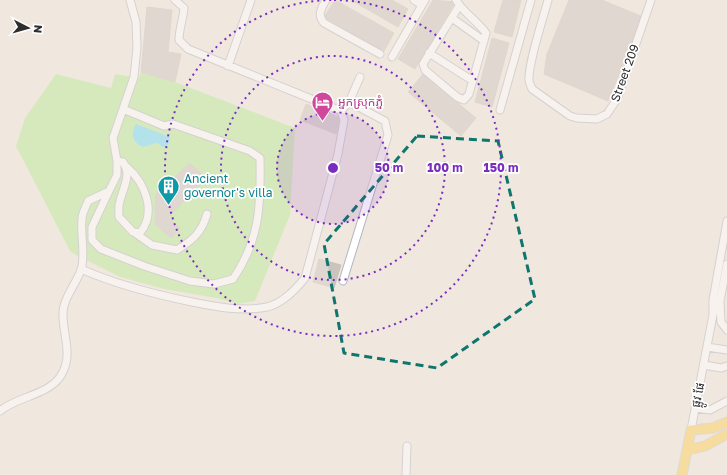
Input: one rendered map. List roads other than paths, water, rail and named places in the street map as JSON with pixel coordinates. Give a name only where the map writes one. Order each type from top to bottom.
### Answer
[{"type":"main road","points":[[691,430],[713,428],[727,422]]},
{"type":"main road","name":"ផ្លូវ ផែ","points":[[682,475],[691,430]]},
{"type":"main road","points":[[687,450],[705,446],[727,434]]},
{"type":"street","points":[[122,109],[164,126],[173,124],[250,151],[260,158],[261,192],[257,220],[246,260],[233,279],[214,284],[190,281],[144,266],[101,249],[92,240],[92,227],[117,175],[117,161],[112,138],[122,109],[134,76],[137,47],[136,22],[130,0]]},
{"type":"street","points":[[175,0],[184,8],[184,17],[179,28],[179,40],[188,49],[342,111]]},
{"type":"street","points":[[228,66],[251,0]]},
{"type":"street","points":[[326,0],[320,13],[320,19],[324,23],[380,54]]},
{"type":"street","points":[[392,57],[424,2],[414,0]]},
{"type":"street","points":[[500,110],[531,0]]},
{"type":"street","name":"Street 209","points":[[548,0],[533,57],[529,79],[530,84],[532,88],[570,116],[591,120],[607,114],[617,99],[651,0]]},
{"type":"street","points":[[458,3],[479,22],[486,33],[469,94],[464,100],[457,97],[425,70],[423,64],[452,18],[458,3]]},
{"type":"street","points":[[452,18],[484,41]]},
{"type":"street","points":[[429,53],[472,81]]},
{"type":"street","points":[[342,111],[349,102],[360,77]]},
{"type":"street","points":[[343,281],[388,135],[385,120],[349,102]]},
{"type":"street","points":[[81,269],[106,280],[139,290],[241,310],[268,307],[285,299],[295,291],[305,278],[338,154],[344,120],[342,111]]},
{"type":"street","points":[[117,161],[123,162],[127,168],[137,176],[148,203],[147,220],[144,227],[140,233],[133,232]]},
{"type":"street","points":[[127,168],[128,177],[119,203],[119,217],[133,232],[152,245],[177,250],[192,240],[203,227],[207,214]]},
{"type":"street","points":[[0,410],[21,398],[45,390],[59,377],[67,361],[62,314],[81,269],[83,250],[82,217],[88,202],[109,191]]},
{"type":"street","name":"ផ្លូវ ផែ","points":[[691,430],[713,314],[713,300],[727,221]]},
{"type":"street","name":"ផ្លូវ ផែ","points":[[713,314],[720,301],[727,264]]},
{"type":"street","points":[[720,301],[721,322],[727,330]]},
{"type":"street","points":[[707,347],[727,350]]},
{"type":"street","points":[[704,365],[721,368],[727,366]]},
{"type":"street","points":[[695,408],[710,410],[727,401]]},
{"type":"street","points":[[406,475],[408,446]]},
{"type":"water","points":[[136,124],[170,137],[170,141],[163,147],[157,143],[143,147],[139,145],[133,137],[133,131]]},
{"type":"place","name":"អ្នកស្រុកភ្នំ","points":[[322,122]]},
{"type":"place","name":"Ancient governor's villa","points":[[168,206]]}]
